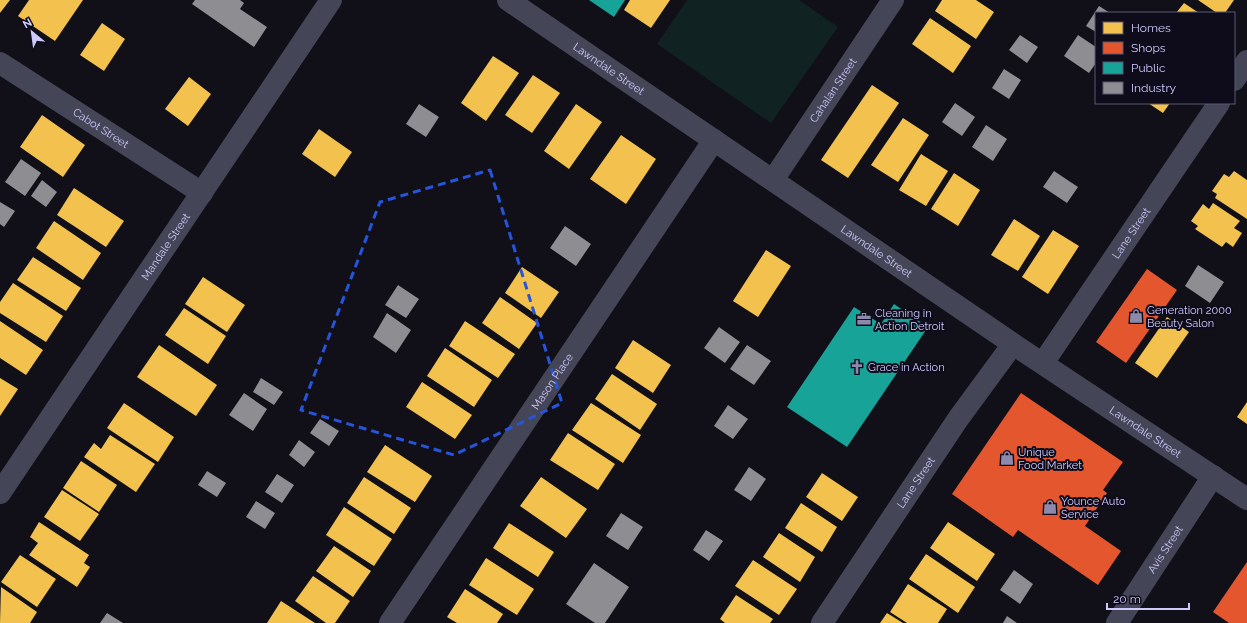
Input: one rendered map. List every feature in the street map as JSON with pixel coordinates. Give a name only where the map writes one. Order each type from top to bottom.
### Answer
[{"type":"street","name":"Mandale Street","points":[[0,493],[7,467],[202,193],[331,0]]},
{"type":"street","name":"Lawndale Street","points":[[508,0],[1013,344],[1247,499]]},
{"type":"street","name":"Cahalan Street","points":[[773,180],[893,0]]},
{"type":"street","points":[[1235,79],[1247,61]]},
{"type":"street","name":"Cabot Street","points":[[0,63],[202,193]]},
{"type":"street","name":"Lane Street","points":[[1043,363],[1218,104]]},
{"type":"street","name":"Mason Place","points":[[390,623],[714,140]]},
{"type":"street","name":"Lane Street","points":[[822,623],[958,419],[1013,344]]},
{"type":"street","name":"Avis Street","points":[[1117,623],[1213,476]]},
{"type":"highlighted area","points":[[490,170],[562,403],[454,455],[301,410],[380,202]]},
{"type":"shaded area","points":[[687,0],[799,0],[838,27],[771,123],[657,44]]},
{"type":"building: Homes","points":[[0,0],[10,0],[0,13]]},
{"type":"building: Homes","points":[[29,0],[83,0],[55,41],[18,16]]},
{"type":"building: Homes","points":[[630,0],[670,0],[651,28],[624,10]]},
{"type":"building: Homes","points":[[942,0],[976,0],[994,12],[976,39],[935,11]]},
{"type":"building: Homes","points":[[1198,0],[1234,0],[1226,12],[1216,12]]},
{"type":"building: Homes","points":[[1184,3],[1198,12],[1177,12]]},
{"type":"building: Homes","points":[[930,18],[971,46],[953,73],[912,44]]},
{"type":"building: Homes","points":[[102,23],[125,39],[104,71],[80,55]]},
{"type":"building: Homes","points":[[493,56],[519,73],[486,121],[461,103]]},
{"type":"building: Homes","points":[[533,75],[560,93],[532,133],[505,115]]},
{"type":"building: Homes","points":[[189,77],[211,94],[188,126],[165,109]]},
{"type":"building: Homes","points":[[872,85],[899,103],[848,178],[821,160]]},
{"type":"building: Homes","points":[[576,104],[602,122],[569,169],[544,151]]},
{"type":"building: Homes","points":[[1150,104],[1169,104],[1163,113]]},
{"type":"building: Homes","points":[[42,115],[85,145],[63,177],[20,147]]},
{"type":"building: Homes","points":[[903,118],[929,135],[898,182],[871,165]]},
{"type":"building: Homes","points":[[319,129],[352,152],[335,177],[302,154]]},
{"type":"building: Homes","points":[[621,135],[656,159],[626,204],[590,179]]},
{"type":"building: Homes","points":[[921,154],[948,171],[926,206],[899,190]]},
{"type":"building: Homes","points":[[1234,171],[1247,180],[1247,219],[1215,198],[1217,194],[1212,191],[1224,174],[1229,177]]},
{"type":"building: Homes","points":[[954,173],[980,190],[958,226],[931,209]]},
{"type":"building: Homes","points":[[74,188],[124,221],[106,247],[57,215]]},
{"type":"building: Homes","points":[[1213,203],[1240,221],[1234,228],[1242,233],[1233,247],[1226,242],[1222,247],[1195,229],[1198,226],[1191,221],[1203,204],[1209,209]]},
{"type":"building: Homes","points":[[1014,219],[1040,236],[1018,271],[991,255]]},
{"type":"building: Homes","points":[[54,221],[101,253],[83,280],[36,248]]},
{"type":"building: Homes","points":[[1053,230],[1079,246],[1048,294],[1022,277]]},
{"type":"building: Homes","points":[[766,250],[791,266],[758,317],[733,301]]},
{"type":"building: Homes","points":[[33,257],[81,288],[66,311],[17,280]]},
{"type":"building: Homes","points":[[522,267],[559,292],[541,318],[505,293]]},
{"type":"building: Homes","points":[[203,277],[245,305],[227,332],[185,304]]},
{"type":"building: Homes","points":[[13,283],[63,316],[46,342],[0,313],[0,302]]},
{"type":"building: Homes","points":[[500,297],[537,323],[519,349],[482,323]]},
{"type":"building: Homes","points":[[184,308],[226,336],[208,364],[165,335]]},
{"type":"building: Homes","points":[[1167,317],[1189,332],[1157,378],[1135,363]]},
{"type":"building: Homes","points":[[0,321],[43,350],[26,375],[0,358]]},
{"type":"building: Homes","points":[[465,321],[515,354],[498,378],[449,346]]},
{"type":"building: Homes","points":[[633,340],[671,365],[653,393],[615,368]]},
{"type":"building: Homes","points":[[159,345],[217,385],[196,416],[137,377]]},
{"type":"building: Homes","points":[[445,348],[492,380],[474,407],[427,376]]},
{"type":"building: Homes","points":[[612,374],[657,404],[640,430],[595,399]]},
{"type":"building: Homes","points":[[0,378],[18,389],[0,416]]},
{"type":"building: Homes","points":[[422,382],[472,415],[455,439],[406,407]]},
{"type":"building: Homes","points":[[1247,402],[1247,424],[1237,417]]},
{"type":"building: Homes","points":[[124,403],[174,437],[158,462],[107,428]]},
{"type":"building: Homes","points":[[591,403],[641,435],[623,463],[572,430]]},
{"type":"building: Homes","points":[[568,433],[615,464],[598,490],[550,460]]},
{"type":"building: Homes","points":[[110,435],[155,464],[136,492],[84,457],[94,443],[101,449]]},
{"type":"building: Homes","points":[[385,445],[432,476],[415,502],[367,472]]},
{"type":"building: Homes","points":[[81,461],[117,485],[99,512],[63,488]]},
{"type":"building: Homes","points":[[822,473],[858,497],[842,521],[806,497]]},
{"type":"building: Homes","points":[[364,477],[411,508],[394,534],[347,503]]},
{"type":"building: Homes","points":[[541,477],[587,509],[566,538],[520,506]]},
{"type":"building: Homes","points":[[62,490],[99,514],[80,541],[44,517]]},
{"type":"building: Homes","points":[[801,503],[837,527],[822,552],[785,528]]},
{"type":"building: Homes","points":[[344,507],[392,539],[374,566],[326,535]]},
{"type":"building: Homes","points":[[39,522],[89,555],[84,563],[90,567],[77,587],[29,555],[38,543],[30,537]]},
{"type":"building: Homes","points":[[948,522],[995,554],[977,581],[930,548]]},
{"type":"building: Homes","points":[[509,523],[554,552],[538,577],[493,548]]},
{"type":"building: Homes","points":[[779,533],[815,557],[800,582],[763,557]]},
{"type":"building: Homes","points":[[334,546],[371,571],[353,597],[316,571]]},
{"type":"building: Homes","points":[[926,554],[975,587],[958,613],[909,579]]},
{"type":"building: Homes","points":[[20,555],[56,579],[37,607],[1,582]]},
{"type":"building: Homes","points":[[486,558],[534,589],[517,615],[469,585]]},
{"type":"building: Homes","points":[[753,560],[797,589],[779,615],[735,586]]},
{"type":"building: Homes","points":[[313,576],[350,601],[335,623],[326,623],[295,601]]},
{"type":"building: Homes","points":[[908,584],[947,609],[938,623],[907,623],[890,612]]},
{"type":"building: Homes","points":[[1,587],[37,612],[30,623],[0,623]]},
{"type":"building: Homes","points":[[465,589],[503,614],[497,623],[457,623],[447,617]]},
{"type":"building: Homes","points":[[736,595],[773,619],[770,623],[725,623],[720,619]]},
{"type":"building: Homes","points":[[281,601],[315,623],[267,623]]},
{"type":"building: Homes","points":[[887,613],[903,623],[880,623]]},
{"type":"building: Shops","name":"Generation 2000 Beauty Salon","points":[[1147,269],[1177,290],[1126,363],[1096,342]]},
{"type":"building: Shops","name":"Younce Auto Service","points":[[1021,393],[1123,462],[1103,490],[1107,493],[1085,526],[1121,551],[1098,585],[1018,530],[1013,537],[952,494]]},
{"type":"building: Shops","points":[[1247,562],[1247,623],[1229,623],[1213,612]]},
{"type":"building: Public","points":[[589,0],[625,0],[614,17]]},
{"type":"building: Public","name":"Grace in Action","points":[[894,304],[928,327],[847,447],[787,407],[854,307],[881,324]]},
{"type":"building: Industry","points":[[195,0],[240,0],[244,3],[240,9],[267,27],[254,47],[192,4]]},
{"type":"building: Industry","points":[[1099,6],[1108,12],[1095,12]]},
{"type":"building: Industry","points":[[1095,12],[1095,31],[1086,26]]},
{"type":"building: Industry","points":[[1020,35],[1038,47],[1027,63],[1009,50]]},
{"type":"building: Industry","points":[[1078,35],[1095,46],[1095,64],[1089,73],[1064,56]]},
{"type":"building: Industry","points":[[1004,69],[1021,80],[1009,99],[992,88]]},
{"type":"building: Industry","points":[[955,103],[975,117],[962,136],[942,122]]},
{"type":"building: Industry","points":[[419,104],[439,117],[426,137],[406,124]]},
{"type":"building: Industry","points":[[986,125],[1007,139],[993,161],[972,147]]},
{"type":"building: Industry","points":[[21,159],[41,173],[25,196],[5,182]]},
{"type":"building: Industry","points":[[1054,171],[1078,187],[1067,203],[1043,187]]},
{"type":"building: Industry","points":[[42,180],[57,192],[46,207],[31,196]]},
{"type":"building: Industry","points":[[0,202],[15,211],[4,227],[0,224]]},
{"type":"building: Industry","points":[[565,226],[591,244],[576,266],[550,248]]},
{"type":"building: Industry","points":[[1198,265],[1224,282],[1210,303],[1185,286]]},
{"type":"building: Industry","points":[[398,285],[419,299],[406,318],[385,305]]},
{"type":"building: Industry","points":[[387,313],[411,330],[396,353],[373,337]]},
{"type":"building: Industry","points":[[719,327],[740,342],[725,363],[704,348]]},
{"type":"building: Industry","points":[[747,345],[771,361],[754,385],[730,369]]},
{"type":"building: Industry","points":[[261,378],[283,392],[274,405],[253,392]]},
{"type":"building: Industry","points":[[244,393],[267,409],[253,431],[229,415]]},
{"type":"building: Industry","points":[[728,405],[748,419],[733,439],[714,426]]},
{"type":"building: Industry","points":[[320,419],[339,431],[329,446],[310,433]]},
{"type":"building: Industry","points":[[299,440],[315,452],[304,467],[289,455]]},
{"type":"building: Industry","points":[[749,467],[766,479],[751,501],[734,490]]},
{"type":"building: Industry","points":[[207,471],[226,483],[217,497],[198,485]]},
{"type":"building: Industry","points":[[277,474],[294,485],[282,503],[265,492]]},
{"type":"building: Industry","points":[[256,501],[275,513],[265,529],[246,517]]},
{"type":"building: Industry","points":[[621,513],[643,527],[628,550],[606,536]]},
{"type":"building: Industry","points":[[706,530],[723,541],[709,561],[693,550]]},
{"type":"building: Industry","points":[[594,563],[629,587],[605,623],[595,623],[566,604]]},
{"type":"building: Industry","points":[[1014,570],[1033,584],[1020,604],[1000,590]]},
{"type":"building: Industry","points":[[107,613],[123,623],[100,623]]},
{"type":"building: Industry","points":[[1007,616],[1017,623],[1003,623]]},
{"type":"place","name":"Generation 2000 Beauty Salon","points":[[1136,316]]},
{"type":"place","name":"Cleaning in Action Detroit","points":[[864,319]]},
{"type":"place","name":"Grace in Action","points":[[857,367]]},
{"type":"place","name":"Unique Food Market","points":[[1007,458]]},
{"type":"place","name":"Younce Auto Service","points":[[1050,507]]}]
